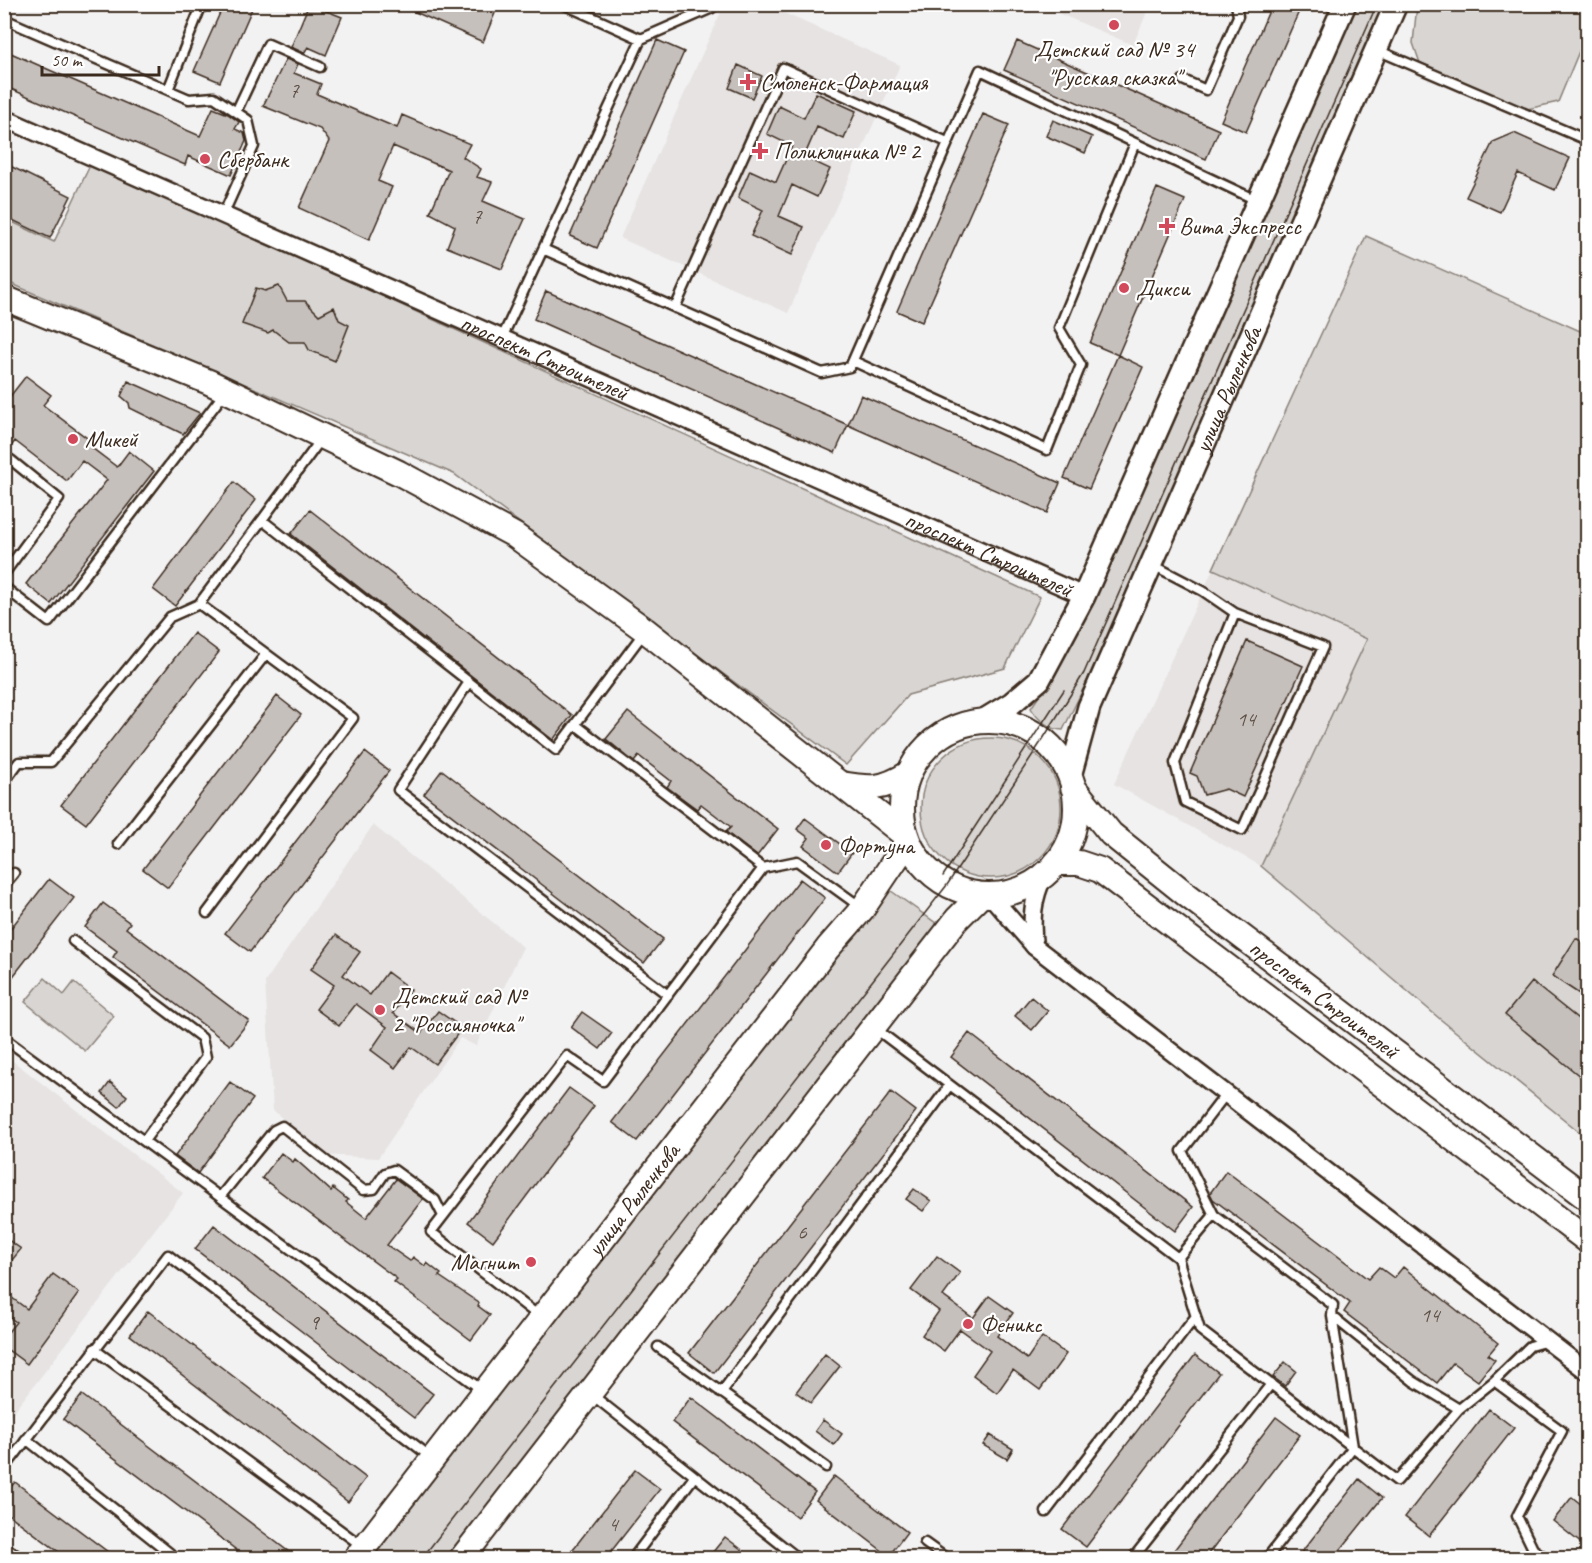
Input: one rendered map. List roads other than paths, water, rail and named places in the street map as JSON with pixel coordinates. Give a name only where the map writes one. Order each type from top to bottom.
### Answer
[{"type":"main road","points":[[6,302],[227,391],[399,473],[513,535],[645,630],[842,784],[907,839]]},
{"type":"main road","points":[[984,720],[1011,723],[1036,734],[1059,756],[1072,781],[1076,813],[1070,840],[1050,869],[1028,886],[1010,893],[986,895],[964,891],[940,880],[916,856],[907,839],[902,816],[902,794],[908,774],[920,753],[938,736],[960,725],[984,720]]},
{"type":"main road","points":[[842,784],[871,789],[889,786],[908,774]]},
{"type":"main road","name":"проспект Строителей","points":[[1072,781],[1111,834],[1587,1199]]},
{"type":"main road","name":"улица Рыленкова","points":[[360,1553],[828,948],[863,908],[907,839]]},
{"type":"main road","name":"проспект Строителей","points":[[1050,869],[1079,863],[1100,870],[1587,1241]]},
{"type":"main road","points":[[462,1558],[957,919],[986,895]]},
{"type":"street","name":"улица Рыленкова","points":[[984,720],[1012,703],[1039,680],[1084,596],[1345,4]]},
{"type":"street","name":"улица Рыленкова","points":[[1072,781],[1089,707],[1396,4]]},
{"type":"street","name":"проспект Строителей","points":[[4,118],[1084,596]]},
{"type":"street","points":[[1035,947],[1031,918],[1034,896],[1050,869]]},
{"type":"street","points":[[986,895],[1035,947],[1587,1372]]},
{"type":"lane","points":[[168,90],[202,4]]},
{"type":"lane","points":[[563,4],[576,7],[641,39]]},
{"type":"lane","points":[[502,338],[641,39],[712,8],[713,4]]},
{"type":"lane","points":[[1183,80],[1206,90],[1238,16],[1236,4]]},
{"type":"lane","points":[[4,19],[189,99],[214,97],[248,120],[254,146],[223,215]]},
{"type":"lane","points":[[236,112],[268,44],[320,68]]},
{"type":"lane","points":[[1376,50],[1582,138],[1587,144]]},
{"type":"lane","points":[[675,308],[783,68],[947,142]]},
{"type":"lane","points":[[543,249],[822,373],[850,368],[980,69],[1257,200]]},
{"type":"lane","points":[[853,361],[1047,450],[1081,365],[1059,328],[1135,143]]},
{"type":"lane","points":[[4,587],[49,621],[227,391]]},
{"type":"lane","points":[[4,782],[19,762],[51,762],[170,617],[199,604],[323,437]]},
{"type":"lane","points":[[4,468],[11,460],[59,499],[4,574]]},
{"type":"lane","points":[[262,520],[556,750],[645,630]]},
{"type":"lane","points":[[1152,565],[1203,591],[1235,613],[1323,648],[1242,830],[1185,802],[1175,763],[1235,613]]},
{"type":"lane","points":[[199,604],[353,718],[207,913]]},
{"type":"lane","points":[[118,844],[266,654]]},
{"type":"lane","points":[[469,682],[398,790],[668,995]]},
{"type":"lane","points":[[576,725],[763,868]]},
{"type":"lane","points":[[542,1318],[431,1232],[567,1056],[603,1081],[763,868],[797,861],[863,908]]},
{"type":"lane","points":[[4,885],[14,873]]},
{"type":"lane","points":[[73,941],[202,1038],[206,1048],[206,1057],[144,1141]]},
{"type":"lane","points":[[873,1027],[1178,1258],[1200,1330],[1397,1481],[1459,1409],[1530,1346],[1548,1341]]},
{"type":"lane","points":[[4,1038],[485,1392]]},
{"type":"lane","points":[[721,1393],[949,1086]]},
{"type":"lane","points":[[1226,1094],[1182,1151],[1214,1215],[1333,1305],[1332,1316],[1353,1447],[1267,1558]]},
{"type":"lane","points":[[220,1197],[274,1130],[282,1126],[363,1190],[374,1189],[385,1173],[394,1170],[435,1200],[443,1216]]},
{"type":"lane","points":[[1178,1258],[1214,1215]]},
{"type":"lane","points":[[4,1468],[94,1348],[168,1255],[433,1458]]},
{"type":"lane","points":[[1046,1512],[1196,1316]]},
{"type":"lane","points":[[1332,1316],[1413,1381],[1459,1409]]},
{"type":"lane","points":[[658,1347],[826,1467]]},
{"type":"lane","points":[[94,1348],[360,1553]]},
{"type":"lane","points":[[1494,1380],[1562,1431],[1517,1516],[1533,1549],[1546,1558]]},
{"type":"lane","points":[[1133,1558],[1271,1384]]},
{"type":"lane","points":[[591,1394],[796,1558]]},
{"type":"lane","points":[[26,1439],[176,1558]]},
{"type":"lane","points":[[633,1558],[694,1477]]},
{"type":"lane","points":[[925,1543],[946,1558]]},
{"type":"lane","points":[[4,1546],[20,1558]]},
{"type":"lane","points":[[1526,1558],[1533,1549]]},
{"type":"tram line","points":[[422,1558],[947,885],[1084,673],[1377,4]]},
{"type":"tram line","points":[[943,876],[1064,690]]},
{"type":"place","name":"Детский сад № 34 \"Русская сказка\"","points":[[1114,25]]},
{"type":"place","name":"Смоленск-Фармация","points":[[748,82]]},
{"type":"place","name":"Поликлиника № 2","points":[[760,151]]},
{"type":"place","name":"Сбербанк","points":[[205,159]]},
{"type":"place","name":"Вита Экспресс","points":[[1167,226]]},
{"type":"place","name":"Дикси","points":[[1124,288]]},
{"type":"place","name":"Микей","points":[[73,439]]},
{"type":"place","name":"Фортуна","points":[[826,845]]},
{"type":"place","name":"Детский сад № 2 \"Россияночка\"","points":[[380,1010]]},
{"type":"place","name":"Магнит","points":[[531,1262]]},
{"type":"place","name":"Феникс","points":[[968,1324]]}]
